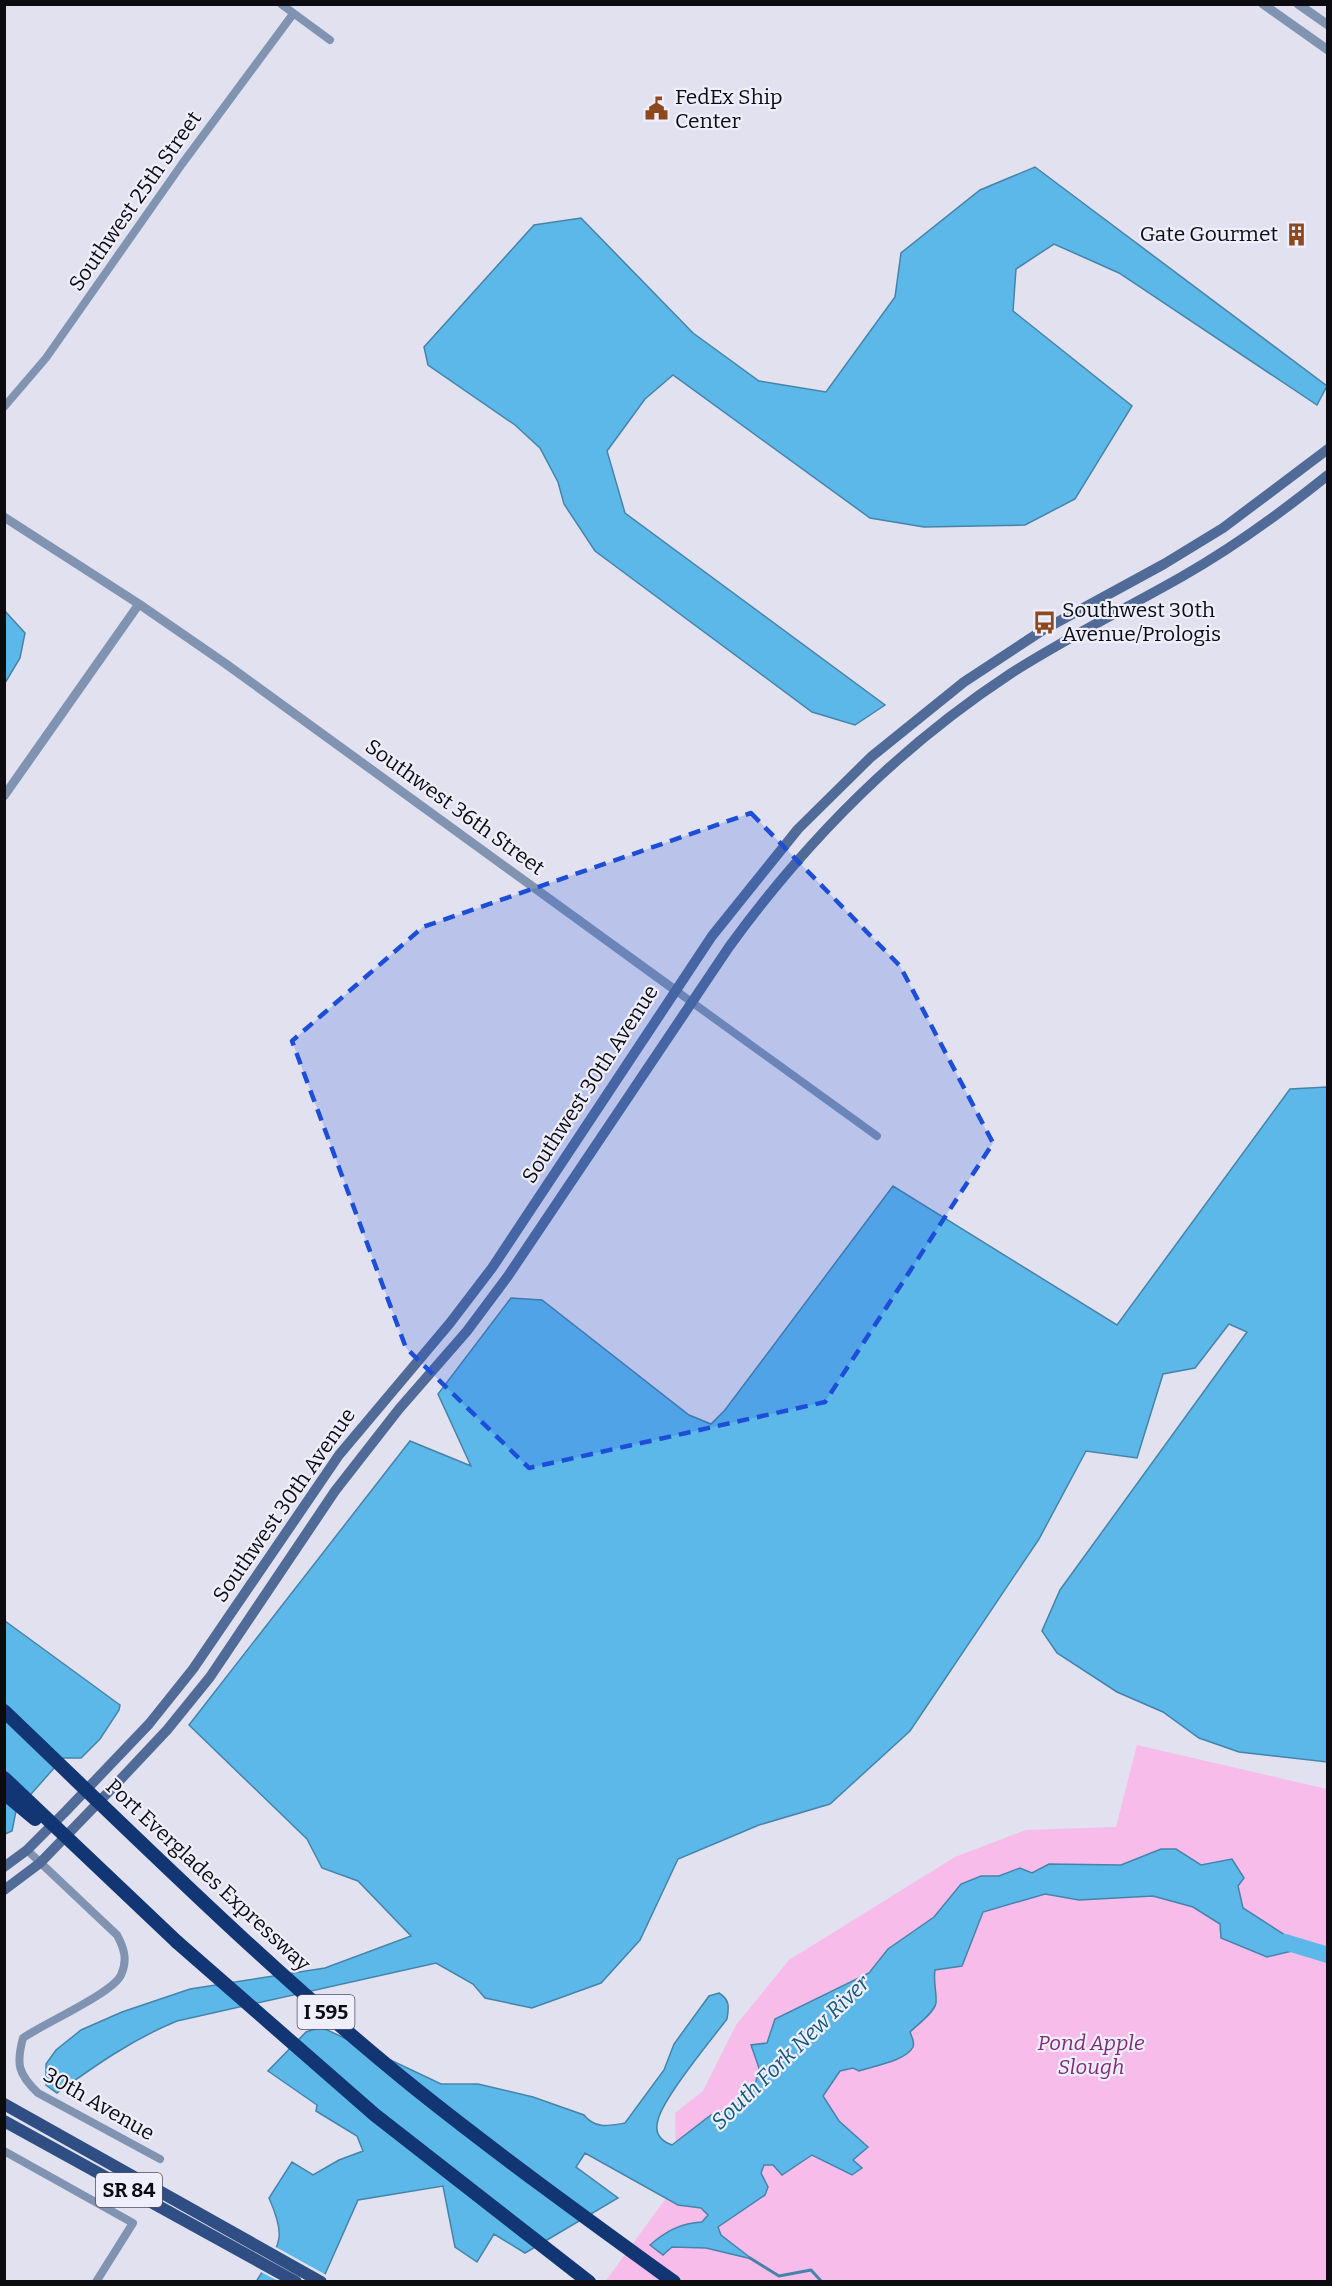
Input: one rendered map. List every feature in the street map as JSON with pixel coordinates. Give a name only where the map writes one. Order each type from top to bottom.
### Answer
[{"type":"highway","name":"Port Everglades Expressway","points":[[4,1711],[289,1980],[397,2073],[540,2184],[674,2282]]},
{"type":"highway","name":"I 595","points":[[4,1778],[177,1942],[272,2028],[375,2115],[589,2282]]},
{"type":"highway","points":[[4,1793],[177,1942]]},
{"type":"main road","name":"Southwest 30th Avenue","points":[[4,1867],[27,1850],[149,1724],[193,1669],[339,1455],[450,1323],[527,1216],[675,990],[733,908],[776,854],[833,793],[896,734],[983,668],[1043,630],[1164,564],[1230,523],[1328,449]]},
{"type":"main road","name":"Southwest 30th Avenue","points":[[4,1890],[40,1863],[143,1756],[210,1677],[342,1482],[392,1418],[472,1324],[542,1226],[742,929],[794,864],[856,798],[929,734],[984,692],[1062,642],[1213,558],[1328,475]]},
{"type":"main road","points":[[527,1216],[542,1226]]},
{"type":"main road","name":"SR 84","points":[[4,2104],[251,2250],[296,2282]]},
{"type":"main road","name":"SR 84","points":[[7,2124],[251,2250],[321,2282]]},
{"type":"street","points":[[281,4],[330,40]]},
{"type":"street","points":[[1263,4],[1328,50]]},
{"type":"street","points":[[1298,4],[1328,25]]},
{"type":"street","name":"Southwest 25th Street","points":[[4,407],[46,358],[175,174],[293,14]]},
{"type":"street","name":"Southwest 36th Street","points":[[4,517],[140,604],[394,785],[877,1136]]},
{"type":"street","points":[[4,796],[140,604]]},
{"type":"street","name":"30th Avenue","points":[[27,1850],[117,1935],[126,1952],[121,1976],[104,1992],[23,2038],[18,2055],[22,2078],[38,2093],[160,2159]]},
{"type":"street","points":[[4,2151],[133,2223],[96,2282]]},
{"type":"highlighted area","points":[[751,813],[900,966],[993,1143],[825,1402],[529,1468],[406,1348],[292,1041],[423,927]]},
{"type":"green space","name":"Pond Apple Slough","points":[[1137,1745],[1327,1789],[1327,2281],[605,2282],[677,2183],[675,2113],[703,2091],[736,2025],[789,1960],[955,1857],[1026,1830],[1116,1827]]},
{"type":"water","points":[[1035,167],[1327,386],[1317,405],[1119,273],[1054,244],[1016,269],[1013,311],[1132,406],[1075,499],[1025,525],[924,527],[870,518],[673,375],[645,399],[607,451],[625,513],[885,705],[855,725],[812,712],[595,551],[564,504],[558,482],[540,448],[515,425],[428,365],[424,347],[534,225],[581,218],[693,333],[759,381],[826,392],[895,297],[901,253],[980,190]]},
{"type":"water","points":[[4,610],[25,633],[20,658],[5,683]]},
{"type":"water","points":[[1327,1087],[1327,1762],[1239,1752],[1199,1738],[1163,1712],[1117,1692],[1057,1653],[1042,1631],[1060,1590],[1247,1332],[1229,1324],[1195,1368],[1163,1374],[1137,1458],[1086,1451],[1039,1539],[910,1731],[830,1804],[759,1825],[678,1859],[640,1940],[601,1983],[532,2008],[485,1998],[473,1984],[436,1963],[177,2021],[130,2044],[57,2093],[46,2085],[46,2064],[56,2050],[81,2030],[122,2012],[190,1989],[325,1968],[411,1936],[358,1881],[322,1868],[307,1839],[189,1725],[410,1441],[471,1466],[438,1394],[511,1298],[542,1300],[689,1415],[711,1424],[725,1410],[893,1186],[1117,1325],[1290,1089]]},
{"type":"water","points":[[5,1621],[120,1705],[100,1739],[81,1758],[63,1758],[16,1811],[12,1831],[5,1834]]},
{"type":"water","points":[[1161,1849],[1176,1849],[1201,1865],[1232,1859],[1244,1878],[1238,1886],[1243,1908],[1305,1948],[1267,1957],[1221,1938],[1220,1924],[1193,1907],[1153,1896],[1079,1900],[1045,1894],[983,1912],[962,1966],[935,1970],[935,2007],[910,2032],[914,2043],[909,2052],[897,2059],[859,2071],[853,2068],[840,2071],[823,2096],[839,2121],[868,2147],[853,2160],[862,2168],[852,2175],[812,2155],[782,2175],[773,2165],[764,2165],[761,2173],[768,2187],[765,2195],[718,2227],[721,2235],[752,2259],[706,2248],[672,2247],[663,2255],[650,2245],[674,2229],[702,2222],[708,2215],[701,2208],[678,2205],[585,2153],[576,2167],[618,2198],[525,2253],[494,2234],[477,2262],[455,2247],[443,2186],[358,2200],[322,2281],[256,2282],[278,2242],[278,2224],[269,2198],[292,2162],[313,2175],[339,2160],[363,2151],[357,2136],[316,2111],[317,2105],[268,2071],[306,2032],[321,2027],[441,2084],[478,2084],[533,2097],[584,2115],[593,2123],[613,2125],[625,2123],[664,2070],[674,2044],[709,1996],[719,1993],[728,2004],[727,2019],[678,2084],[658,2120],[659,2136],[672,2145],[711,2115],[732,2109],[753,2094],[759,2068],[751,2045],[767,2043],[775,2019],[869,1973],[888,1949],[934,1917],[961,1884],[981,1876],[999,1876],[1020,1868],[1032,1873],[1049,1864],[1121,1865]]},
{"type":"pier","points":[[274,2246],[328,2276],[325,2282],[278,2281],[259,2271]]},
{"type":"waterway","name":"South Fork New River","points":[[1285,1942],[1328,1955]]},
{"type":"waterway","points":[[750,2258],[779,2276],[811,2270],[822,2282]]},
{"type":"place","name":"FedEx Ship Center","points":[[657,109]]},
{"type":"place","name":"Gate Gourmet","points":[[1296,234]]},
{"type":"place","name":"Southwest 30th Avenue/Prologis","points":[[1044,622]]}]
